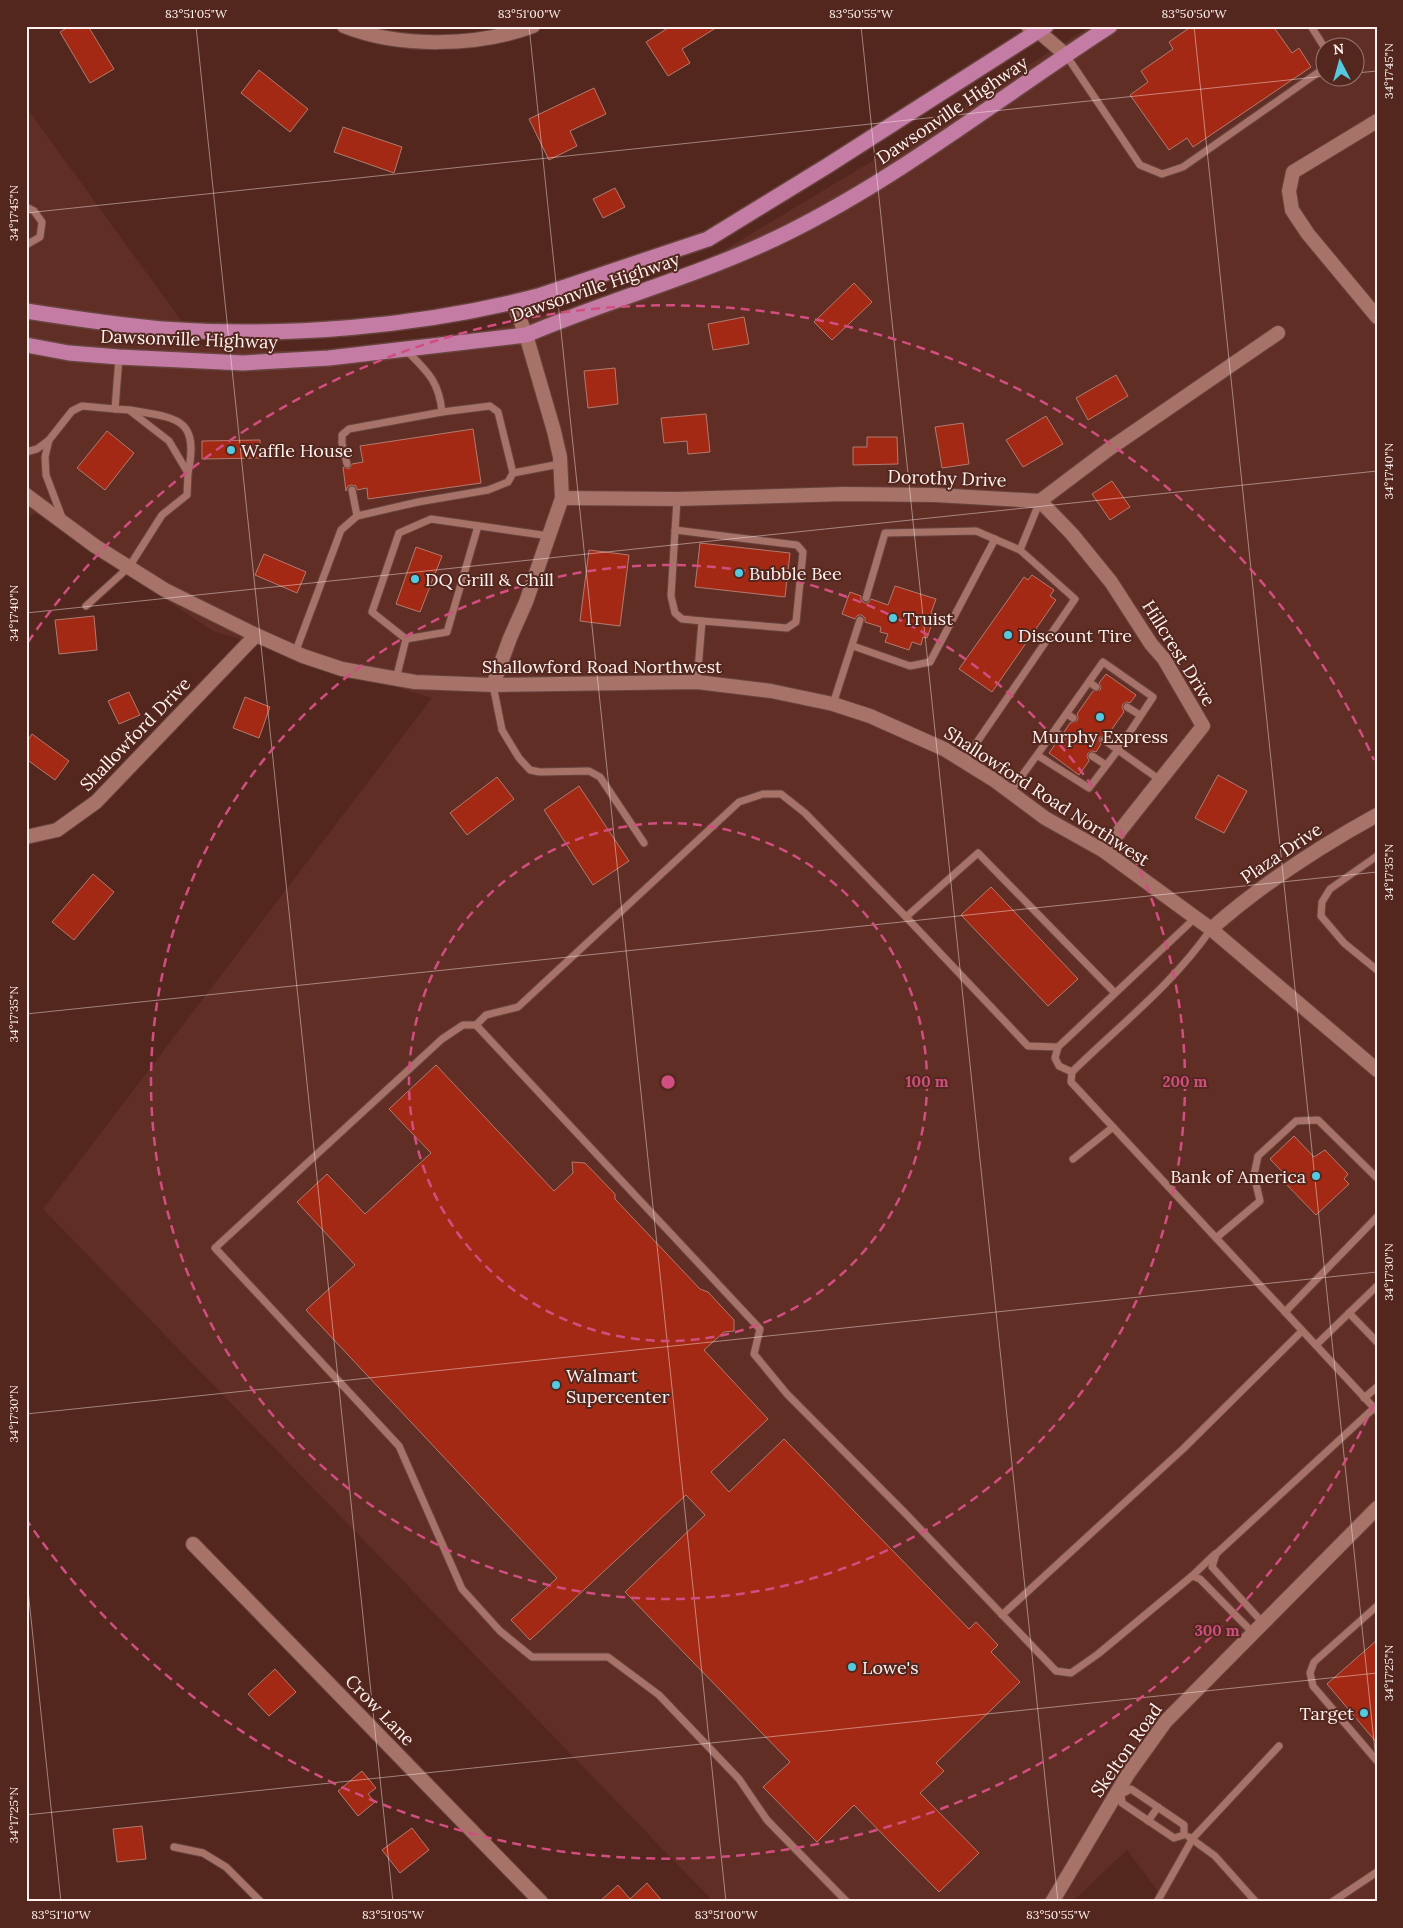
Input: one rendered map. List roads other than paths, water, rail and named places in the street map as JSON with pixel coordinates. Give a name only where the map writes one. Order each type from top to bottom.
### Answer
[{"type":"main road","name":"Dawsonville Highway","points":[[26,345],[69,353],[243,363],[329,358],[526,335],[704,269],[788,232],[869,188],[1110,26]]},
{"type":"main road","name":"Dawsonville Highway","points":[[26,311],[88,321],[162,329],[236,331],[325,330],[437,317],[538,296],[708,239],[828,166],[1037,28]]},
{"type":"street","points":[[344,26],[375,36],[404,41],[435,41],[469,40],[495,36],[532,26]]},
{"type":"street","points":[[1037,28],[1066,55]]},
{"type":"street","points":[[1377,120],[1293,172],[1289,191],[1292,210],[1308,234],[1377,317]]},
{"type":"street","points":[[493,685],[510,638],[526,602],[562,498],[560,457],[554,431],[526,335],[513,302]]},
{"type":"street","points":[[1040,501],[1109,449],[1278,333]]},
{"type":"street","name":"Dorothy Drive","points":[[562,498],[678,499],[844,494],[935,495],[1040,501]]},
{"type":"street","name":"Shallowford Road Northwest","points":[[27,497],[95,546],[165,590],[295,653],[342,669],[415,682],[493,685],[697,682],[771,691],[833,704],[870,716],[944,748],[1045,818],[1104,851],[1211,929],[1377,1070]]},
{"type":"street","name":"Hillcrest Drive","points":[[1040,501],[1072,534],[1111,582],[1164,659],[1203,726],[1104,851]]},
{"type":"street","name":"Shallowford Drive","points":[[26,837],[57,830],[96,802],[256,635]]},
{"type":"street","name":"Plaza Drive","points":[[1211,929],[1237,906],[1299,860],[1377,815]]},
{"type":"street","name":"Skelton Road","points":[[1052,1902],[1120,1793],[1128,1774],[1166,1721],[1377,1508]]},
{"type":"street","name":"Crow Lane","points":[[193,1544],[541,1902]]},
{"type":"lane","points":[[1311,26],[1318,38]]},
{"type":"lane","points":[[1066,55],[1140,165],[1162,174],[1183,167],[1316,75]]},
{"type":"lane","points":[[26,207],[34,211],[42,222],[40,237],[26,245]]},
{"type":"lane","points":[[406,350],[430,374],[441,398],[442,412]]},
{"type":"lane","points":[[115,409],[119,357]]},
{"type":"lane","points":[[26,452],[37,449],[50,440],[72,411],[82,406],[129,410],[164,416],[177,420],[191,434],[193,452],[188,473],[187,495],[162,515],[129,567],[86,606]]},
{"type":"lane","points":[[295,653],[341,530],[357,516],[418,502],[488,490],[508,482],[513,473],[498,412],[490,406],[442,412],[349,429],[342,435],[347,464]]},
{"type":"lane","points":[[129,410],[169,441],[188,473]]},
{"type":"lane","points":[[50,440],[45,457],[46,475],[65,524]]},
{"type":"lane","points":[[513,473],[560,464]]},
{"type":"lane","points":[[352,490],[357,516]]},
{"type":"lane","points":[[675,530],[797,545],[802,552],[796,622],[788,628],[702,621],[682,618],[675,613],[672,596],[675,530],[678,499]]},
{"type":"lane","points":[[1020,550],[1040,501]]},
{"type":"lane","points":[[478,526],[447,632],[406,639],[372,612],[399,533],[431,519],[549,536]]},
{"type":"lane","points":[[866,598],[885,533],[976,531],[1020,550],[1075,600],[964,761]]},
{"type":"lane","points":[[853,646],[910,666],[930,662],[995,539]]},
{"type":"lane","points":[[833,704],[860,620]]},
{"type":"lane","points":[[697,682],[702,621]]},
{"type":"lane","points":[[396,679],[406,639]]},
{"type":"lane","points":[[1010,792],[1037,755],[1055,731],[1070,716],[1088,682],[1103,662],[1153,697],[1118,750],[1089,788],[1037,755]]},
{"type":"lane","points":[[1088,682],[1096,687]]},
{"type":"lane","points":[[493,685],[502,730],[519,758],[530,770],[540,772],[589,771],[600,777],[644,842]]},
{"type":"lane","points":[[1127,707],[1140,716]]},
{"type":"lane","points":[[1055,731],[1061,736]]},
{"type":"lane","points":[[1104,740],[1160,780]]},
{"type":"lane","points":[[1092,756],[1106,765]]},
{"type":"lane","points":[[847,1902],[766,1820],[739,1779],[659,1695],[608,1657],[532,1657],[500,1631],[462,1589],[399,1446],[215,1248],[442,1039],[463,1025],[476,1025],[486,1015],[518,1007],[738,802],[763,794],[782,794],[804,813],[1028,1046],[1058,1047]]},
{"type":"lane","points":[[906,917],[978,853],[1116,993]]},
{"type":"lane","points":[[1377,856],[1330,889],[1322,902],[1321,916],[1344,943],[1377,970]]},
{"type":"lane","points":[[1072,1072],[1060,1066],[1055,1058],[1058,1047],[1195,918]]},
{"type":"lane","points":[[476,1025],[760,1329],[754,1354],[787,1394],[876,1482],[1056,1671],[1071,1673],[1098,1654],[1192,1576],[1375,1409],[1071,1082],[1072,1072],[1189,958],[1211,929]]},
{"type":"lane","points":[[1216,1238],[1260,1201],[1254,1175],[1258,1156],[1296,1121],[1318,1120],[1377,1178]]},
{"type":"lane","points":[[1073,1159],[1114,1127]]},
{"type":"lane","points":[[1285,1312],[1377,1217]]},
{"type":"lane","points":[[1316,1346],[1377,1286]]},
{"type":"lane","points":[[1349,1313],[1377,1342]]},
{"type":"lane","points":[[1002,1615],[1183,1449],[1302,1330]]},
{"type":"lane","points":[[1364,1398],[1377,1387]]},
{"type":"lane","points":[[1216,1554],[1212,1567],[1258,1628]]},
{"type":"lane","points":[[1192,1576],[1200,1578],[1258,1628]]},
{"type":"lane","points":[[1377,1606],[1314,1662],[1310,1673],[1313,1686],[1377,1762]]},
{"type":"lane","points":[[1157,1902],[1193,1838],[1279,1746]]},
{"type":"lane","points":[[1184,1835],[1184,1825],[1131,1789],[1120,1793],[1122,1803],[1174,1838],[1184,1835],[1193,1838],[1215,1856],[1256,1902]]},
{"type":"lane","points":[[1148,1820],[1158,1807]]},
{"type":"lane","points":[[174,1847],[203,1853],[226,1867],[260,1902]]},
{"type":"lane","points":[[1332,1902],[1377,1872]]},
{"type":"place","name":"Waffle House","points":[[231,450]]},
{"type":"place","name":"Bubble Bee","points":[[739,573]]},
{"type":"place","name":"DQ Grill & Chill","points":[[415,579]]},
{"type":"place","name":"Truist","points":[[893,618]]},
{"type":"place","name":"Discount Tire","points":[[1008,635]]},
{"type":"place","name":"Murphy Express","points":[[1100,717]]},
{"type":"place","name":"Bank of America","points":[[1316,1176]]},
{"type":"place","name":"Walmart Supercenter","points":[[556,1385]]},
{"type":"place","name":"Lowe's","points":[[852,1667]]},
{"type":"place","name":"Target","points":[[1364,1713]]}]
